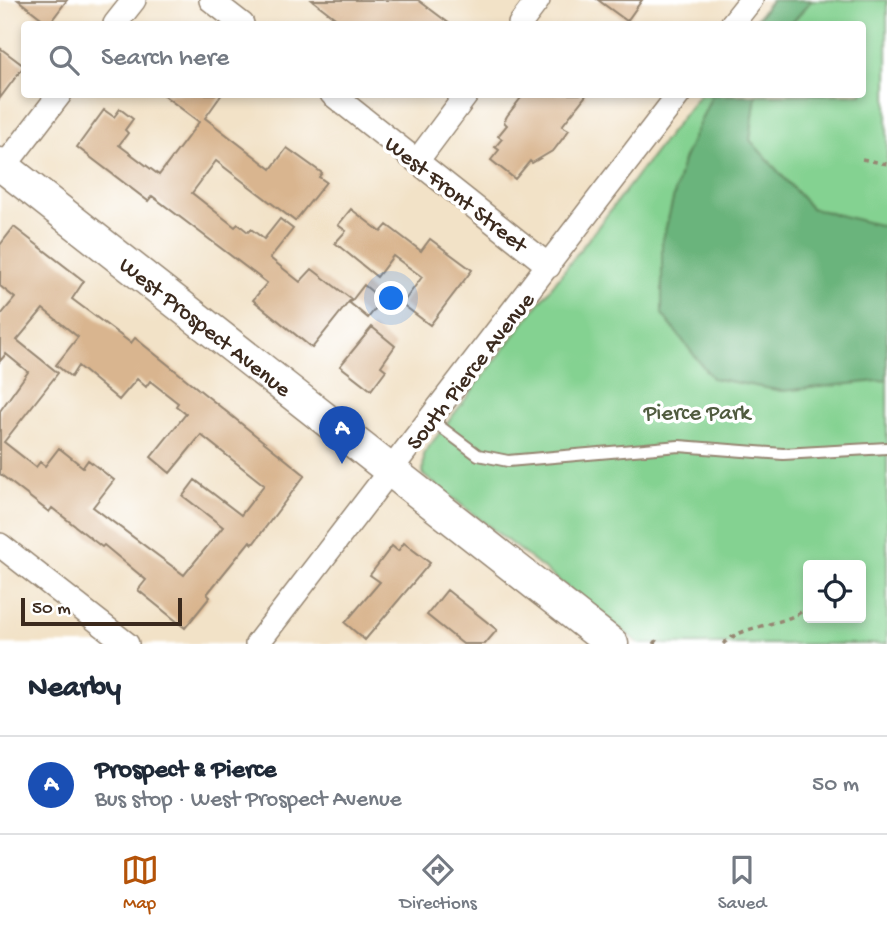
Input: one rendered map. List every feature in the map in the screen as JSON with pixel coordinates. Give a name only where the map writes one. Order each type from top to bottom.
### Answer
[{"type":"main road","name":"West Prospect Avenue","points":[[1,168],[612,644]]},
{"type":"street","points":[[117,21],[134,0]]},
{"type":"street","points":[[211,0],[238,21]]},
{"type":"street","points":[[522,21],[538,0]]},
{"type":"street","points":[[734,21],[751,0]]},
{"type":"street","points":[[1,168],[57,98]]},
{"type":"street","name":"West Front Street","points":[[337,98],[549,266]]},
{"type":"street","points":[[417,161],[464,98]]},
{"type":"street","name":"South Pierce Avenue","points":[[257,644],[676,98]]},
{"type":"street","points":[[0,545],[127,644]]},
{"type":"lane","points":[[431,420],[478,455],[492,460],[540,459],[679,446],[824,454],[887,448]]},
{"type":"path","points":[[862,159],[887,164]]},
{"type":"path","points":[[723,644],[738,633],[789,620],[803,610]]},
{"type":"green space","name":"Pierce Park","points":[[771,0],[887,0],[887,644],[640,644],[423,475],[424,453],[697,98],[866,98],[866,21],[754,21]]},
{"type":"green space","points":[[772,0],[812,0],[794,21],[756,21]]},
{"type":"green space","points":[[711,98],[756,98],[750,140],[811,208],[887,227],[887,380],[782,391],[712,378],[662,314],[662,243],[683,160]]},
{"type":"building","points":[[18,0],[67,0],[51,21],[45,21]]},
{"type":"building","points":[[312,0],[418,0],[446,21],[339,21]]},
{"type":"building","points":[[598,0],[642,0],[627,21]]},
{"type":"building","points":[[0,48],[21,64],[21,70],[0,98]]},
{"type":"building","points":[[167,98],[219,98],[205,118],[271,169],[287,148],[322,173],[319,177],[326,182],[295,221],[216,161],[192,193],[235,227],[238,224],[248,232],[251,229],[264,239],[280,219],[293,229],[270,258],[300,282],[312,269],[351,299],[312,348],[253,300],[267,283],[152,196],[148,201],[77,147],[104,110],[114,117],[120,109],[133,119],[125,130],[128,133],[119,145],[159,175],[199,122]]},
{"type":"building","points":[[521,98],[584,98],[562,126],[569,130],[554,150],[532,163],[530,161],[515,179],[491,160],[499,150],[495,147],[502,139],[498,136],[507,125],[504,122]]},
{"type":"building","points":[[351,209],[381,232],[387,225],[421,251],[430,239],[472,270],[430,325],[402,304],[422,277],[393,256],[377,277],[335,243],[346,231],[338,225]]},
{"type":"building","points":[[14,227],[84,281],[72,299],[131,343],[135,338],[305,475],[253,544],[250,541],[207,594],[210,597],[185,628],[138,590],[146,580],[104,545],[102,547],[52,508],[49,512],[0,474],[0,411],[28,372],[6,354],[0,361],[0,316],[15,298],[0,286],[0,245]],"holes":[[[43,309],[78,337],[56,365],[71,377],[78,366],[119,400],[137,379],[146,387],[150,381],[178,403],[176,406],[186,414],[151,457],[170,473],[201,435],[264,485],[241,515],[195,480],[183,496],[223,527],[184,575],[93,507],[114,480],[88,460],[83,467],[59,448],[45,466],[40,462],[36,467],[4,442],[58,373],[17,340]]]},
{"type":"building","points":[[364,285],[382,300],[368,318],[350,303]]},
{"type":"building","points":[[372,327],[395,346],[381,366],[386,370],[371,390],[340,366]]},
{"type":"building","points":[[404,543],[430,563],[365,640],[345,623],[380,582],[370,575],[392,546],[398,551]]},
{"type":"building","points":[[447,590],[497,630],[485,644],[463,644],[427,615]]},
{"type":"place","name":"Prospect & Pierce","points":[[342,464]]}]
